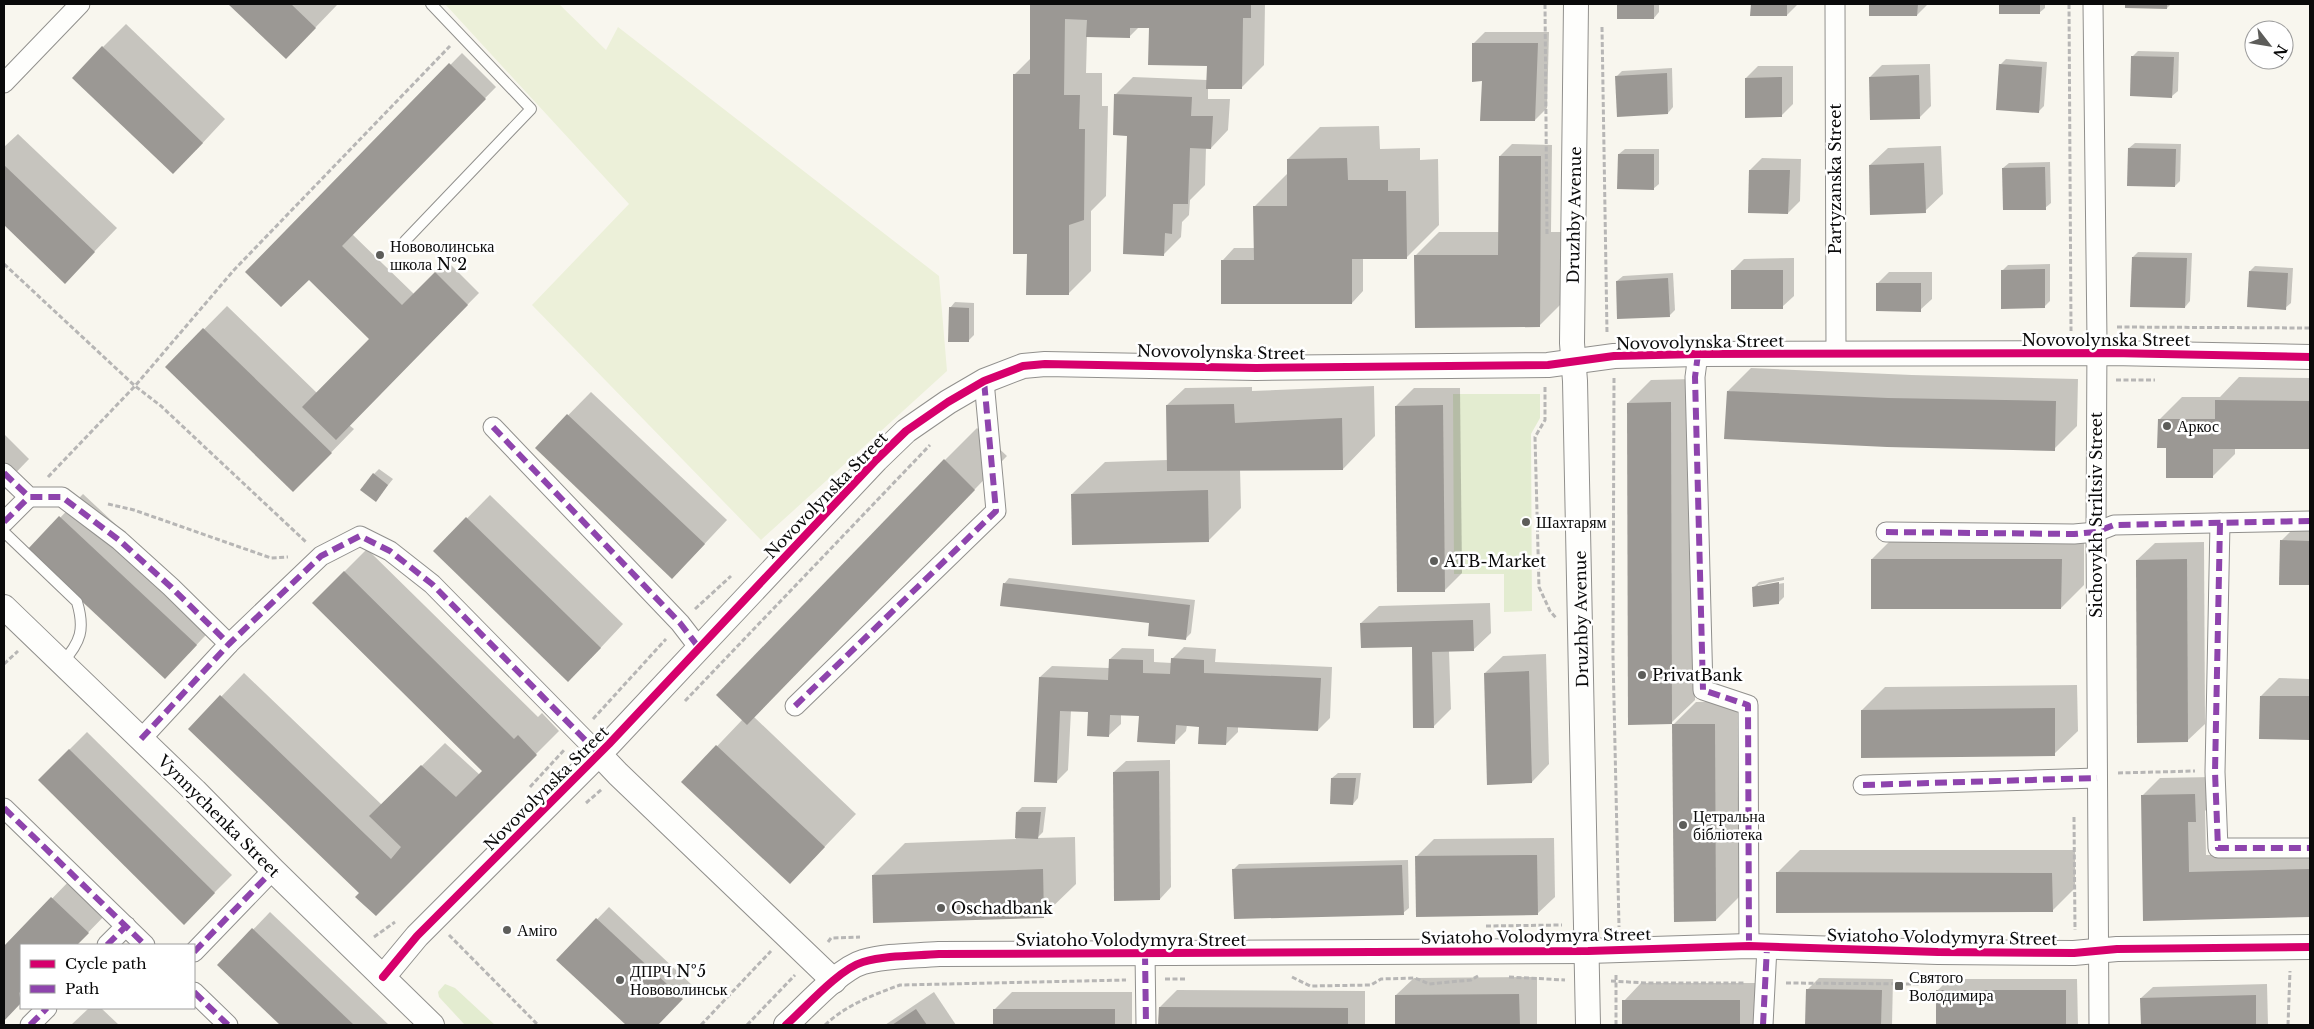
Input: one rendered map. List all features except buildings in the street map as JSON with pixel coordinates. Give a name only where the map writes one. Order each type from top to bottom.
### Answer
[{"type":"street","points":[[4,83],[80,4]]},
{"type":"street","name":"Druzhby Avenue","points":[[1576,4],[1574,372],[1588,951],[1588,1025]]},
{"type":"street","name":"Partyzanska Street","points":[[1835,4],[1836,354]]},
{"type":"street","name":"Sichovykh Striltsiv Street","points":[[2093,4],[2099,1025]]},
{"type":"street","name":"Novovolynska Street","points":[[383,977],[417,936],[599,754],[876,460],[906,431],[948,402],[984,381],[1023,366],[1068,363],[1546,376],[1574,372],[1614,356],[1836,354],[2071,342],[2096,354],[2310,357]]},
{"type":"street","points":[[1698,354],[1695,377],[1703,690],[1748,705],[1763,1025]]},
{"type":"street","points":[[795,706],[996,511],[984,381]]},
{"type":"street","points":[[493,427],[680,623],[700,648]]},
{"type":"street","points":[[4,473],[29,497],[62,497],[119,540],[171,586],[229,644]]},
{"type":"street","points":[[4,522],[29,497]]},
{"type":"street","points":[[1886,532],[2074,534],[2096,532],[2114,525],[2310,521]]},
{"type":"street","points":[[2220,523],[2215,772],[2218,848],[2310,848]]},
{"type":"street","points":[[141,739],[229,644],[321,556],[360,536],[390,551],[432,584],[618,774],[834,981]]},
{"type":"street","name":"Vynnychenka Street","points":[[4,607],[432,1025]]},
{"type":"street","points":[[1863,785],[2097,778]]},
{"type":"street","points":[[4,808],[145,944]]},
{"type":"street","points":[[195,951],[273,870]]},
{"type":"street","points":[[108,944],[126,926]]},
{"type":"street","name":"Sviatoho Volodymyra Street","points":[[786,1025],[834,981],[861,962],[884,958],[939,954],[1588,951],[1758,946],[1957,953],[2074,953],[2310,947]]},
{"type":"street","points":[[1145,953],[1146,1025]]},
{"type":"street","points":[[195,993],[228,1025]]},
{"type":"street","points":[[30,1025],[46,1009]]},
{"type":"lane","points":[[405,242],[531,109],[431,4]]},
{"type":"lane","points":[[4,532],[77,602],[82,618],[77,647],[62,663]]},
{"type":"path","points":[[1545,4],[1547,239]]},
{"type":"path","points":[[2069,4],[2071,342]]},
{"type":"path","points":[[1602,24],[1607,340],[1614,356],[1613,656],[1618,949],[1616,1025]]},
{"type":"path","points":[[29,497],[135,386],[234,270],[460,35]]},
{"type":"path","points":[[4,264],[135,386],[161,406],[321,556]]},
{"type":"path","points":[[2071,342],[2096,328],[2310,328]]},
{"type":"path","points":[[2061,331],[2071,342]]},
{"type":"path","points":[[1536,387],[1546,376],[1574,372]]},
{"type":"path","points":[[1546,376],[1545,420],[1535,437],[1539,587],[1550,611],[1562,625]]},
{"type":"path","points":[[2096,380],[2161,380]]},
{"type":"path","points":[[680,706],[931,444]]},
{"type":"path","points":[[106,503],[134,510],[271,558],[321,556]]},
{"type":"path","points":[[526,790],[580,734],[680,623],[732,576]]},
{"type":"path","points":[[4,664],[18,650]]},
{"type":"path","points":[[2116,773],[2215,772]]},
{"type":"path","points":[[584,805],[618,774]]},
{"type":"path","points":[[2074,778],[2074,928]]},
{"type":"path","points":[[361,956],[375,935],[388,929],[402,915],[434,920],[538,1025]]},
{"type":"path","points":[[1561,924],[1564,980]]},
{"type":"path","points":[[451,937],[458,930]]},
{"type":"path","points":[[703,1025],[771,950]]},
{"type":"path","points":[[2288,1025],[2290,971]]},
{"type":"green space","points":[[445,4],[559,4],[606,50],[618,27],[939,276],[947,371],[761,540],[532,305],[629,204]]},
{"type":"green space","points":[[1453,394],[1540,394],[1540,418],[1531,434],[1532,611],[1504,612],[1504,574],[1454,574]]},
{"type":"green space","points":[[445,984],[455,988],[495,1025],[465,1025],[439,997],[438,992]]},
{"type":"marked path","points":[[1698,354],[1695,377],[1703,690],[1748,705],[1749,946]]},
{"type":"marked path","points":[[795,706],[996,511],[984,381]]},
{"type":"marked path","points":[[493,427],[680,623],[700,649]]},
{"type":"marked path","points":[[4,473],[29,497],[62,497],[119,540],[171,587],[229,644]]},
{"type":"marked path","points":[[4,522],[29,497]]},
{"type":"marked path","points":[[1886,532],[2074,534],[2096,532],[2114,525],[2310,521]]},
{"type":"marked path","points":[[2220,523],[2215,772],[2218,848],[2310,848]]},
{"type":"marked path","points":[[141,739],[229,644],[321,556],[360,536],[390,551],[432,584],[599,754]]},
{"type":"marked path","points":[[1863,785],[2097,778]]},
{"type":"marked path","points":[[4,808],[144,944]]},
{"type":"marked path","points":[[195,951],[273,870]]},
{"type":"marked path","points":[[108,944],[126,926]]},
{"type":"marked path","points":[[1763,1025],[1767,947]]},
{"type":"marked path","points":[[1145,953],[1146,1025]]},
{"type":"marked path","points":[[195,993],[228,1025]]},
{"type":"marked path","points":[[30,1025],[46,1009]]},
{"type":"cycle path","points":[[383,977],[417,936],[609,744],[876,460],[906,431],[948,402],[984,381],[1023,366],[1045,364],[1256,368],[1548,365],[1614,356],[1698,354],[2111,353],[2310,357]]},
{"type":"cycle path","points":[[786,1025],[833,981],[854,966],[881,958],[939,954],[1588,951],[1749,946],[1938,952],[2074,953],[2117,949],[2310,947]]},
{"type":"place","name":"Нововолинська школа №2","points":[[380,255]]},
{"type":"place","name":"Аркос","points":[[2167,426]]},
{"type":"place","name":"Шахтарям","points":[[1526,522]]},
{"type":"place","name":"ATB-Market","points":[[1434,561]]},
{"type":"place","name":"PrivatBank","points":[[1642,675]]},
{"type":"place","name":"Цетральна бібліотека","points":[[1683,825]]},
{"type":"place","name":"Oschadbank","points":[[941,908]]},
{"type":"place","name":"Аміго","points":[[507,930]]},
{"type":"place","name":"ДПРЧ №5 Нововолинськ","points":[[620,980]]},
{"type":"place","name":"Святого Володимира","points":[[1899,986]]}]
